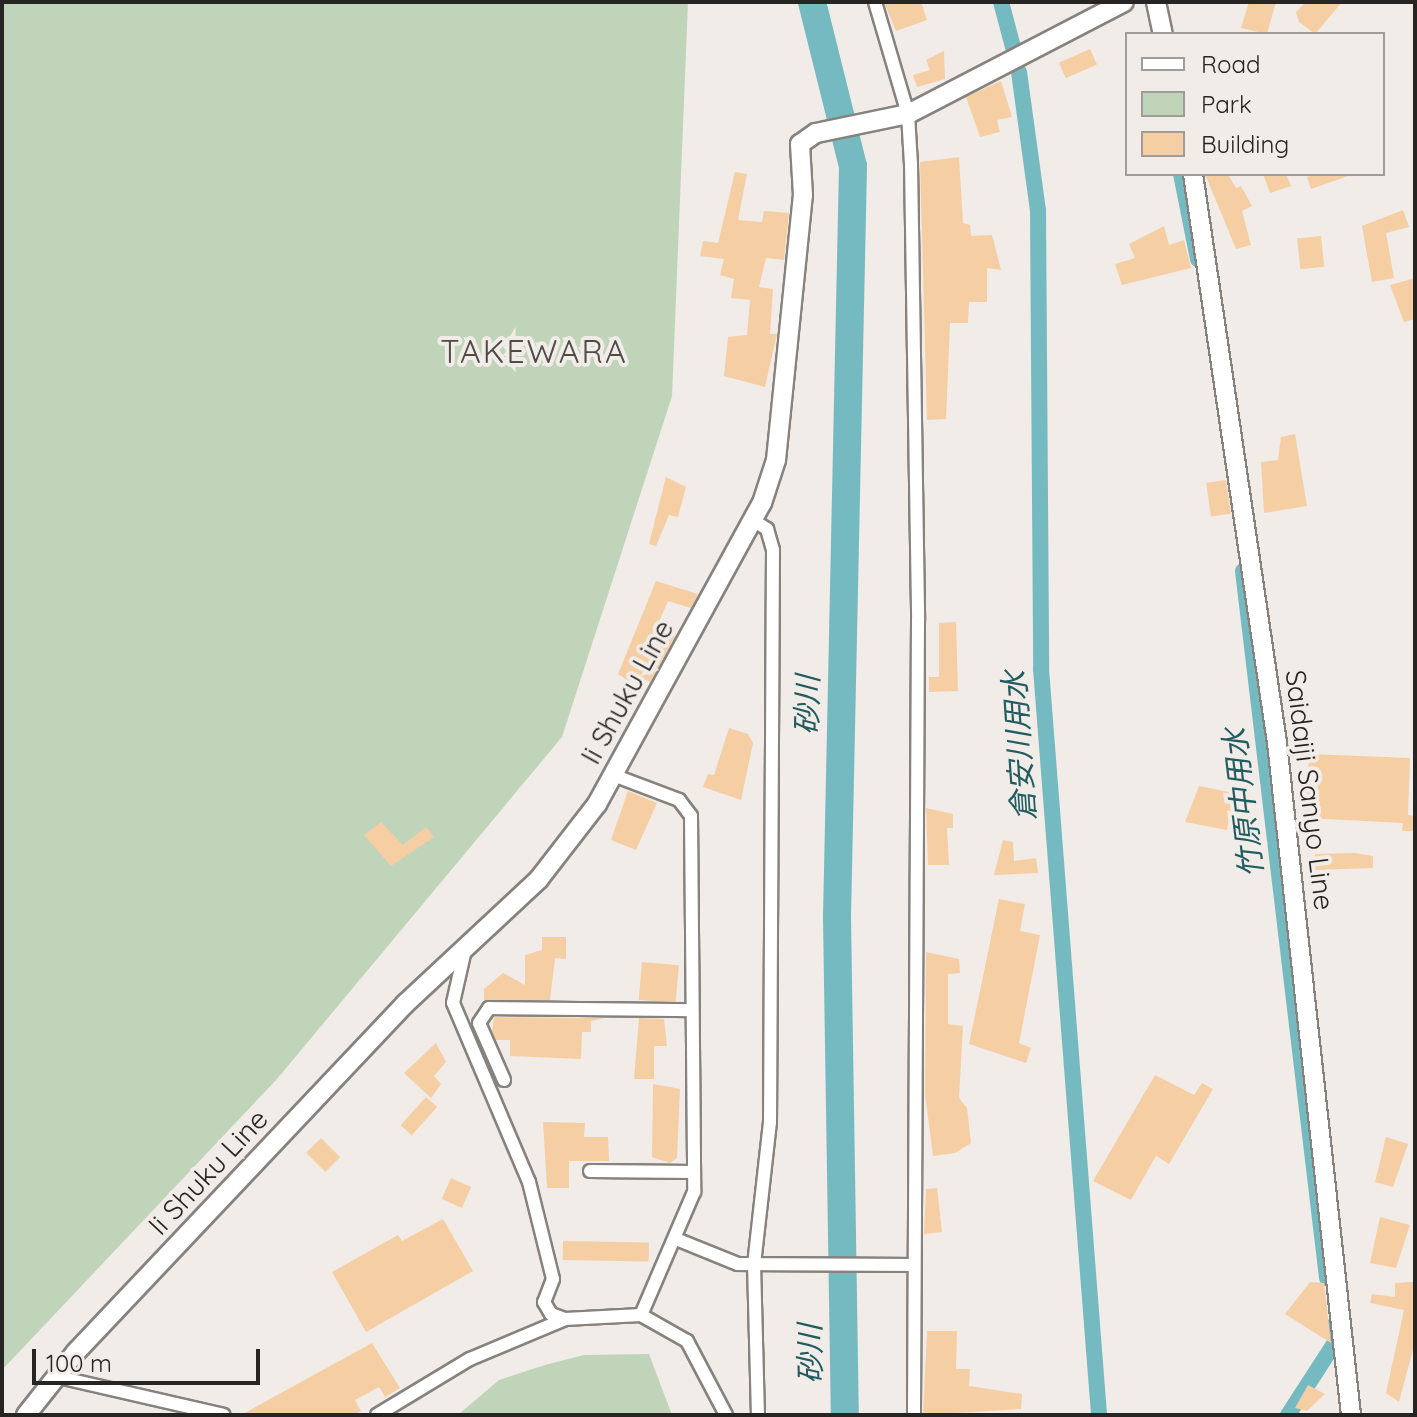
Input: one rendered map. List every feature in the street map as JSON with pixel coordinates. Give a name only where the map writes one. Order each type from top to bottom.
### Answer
[{"type":"main road","name":"Ii Shuku Line","points":[[26,1415],[54,1376],[405,1004],[539,879],[613,775],[753,520],[776,460],[803,195],[800,144],[816,133],[901,116],[1124,2]]},
{"type":"main road","points":[[1156,2],[1163,32]]},
{"type":"main road","name":"Saidaiji Sanyo Line","points":[[1193,176],[1277,743],[1351,1415]]},
{"type":"street","points":[[875,2],[901,116],[918,620],[912,1265],[914,1415]]},
{"type":"street","points":[[753,520],[767,529],[773,550],[770,1122],[758,1264],[758,1415]]},
{"type":"street","points":[[613,775],[679,800],[691,816],[694,1192],[641,1315]]},
{"type":"street","points":[[466,947],[453,1003],[529,1182],[553,1279],[544,1302],[551,1314],[566,1319]]},
{"type":"street","points":[[504,1080],[479,1023],[489,1008],[692,1010]]},
{"type":"street","points":[[590,1171],[694,1172]]},
{"type":"street","points":[[676,1239],[713,1258],[758,1264],[912,1265]]},
{"type":"street","points":[[377,1415],[470,1359],[566,1319],[641,1315],[687,1341],[726,1415]]},
{"type":"street","points":[[54,1376],[224,1415]]},
{"type":"green space","points":[[2,2],[688,2],[672,396],[562,737],[277,1079],[2,1370]]},
{"type":"green space","points":[[649,1354],[672,1415],[458,1415],[499,1380],[545,1365],[584,1355]]},
{"type":"building","points":[[884,2],[921,2],[927,20],[896,31]]},
{"type":"building","points":[[1249,2],[1276,2],[1268,32],[1241,28]]},
{"type":"building","points":[[1306,2],[1342,2],[1317,32],[1299,22],[1296,12]]},
{"type":"building","points":[[1090,49],[1097,65],[1066,78],[1059,63]]},
{"type":"building","points":[[944,51],[945,79],[917,87],[913,75],[930,70],[926,60]]},
{"type":"building","points":[[1001,81],[1012,117],[997,120],[1000,132],[980,137],[966,97]]},
{"type":"building","points":[[959,157],[963,223],[970,225],[971,236],[992,235],[1001,270],[987,268],[987,302],[969,302],[968,323],[950,323],[946,419],[927,420],[920,162]]},
{"type":"building","points":[[735,172],[747,174],[738,220],[762,222],[764,211],[789,213],[784,260],[766,258],[759,287],[773,289],[770,334],[777,334],[765,387],[724,376],[728,337],[747,335],[750,300],[731,298],[734,279],[720,275],[724,259],[700,256],[703,241],[718,243]]},
{"type":"building","points":[[1206,176],[1229,176],[1236,188],[1241,186],[1252,206],[1242,211],[1251,245],[1236,249]]},
{"type":"building","points":[[1264,176],[1287,176],[1291,186],[1270,193]]},
{"type":"building","points":[[1310,176],[1348,176],[1311,189],[1307,177]]},
{"type":"building","points":[[1403,210],[1409,227],[1386,233],[1394,278],[1372,282],[1362,226]]},
{"type":"building","points":[[1164,226],[1169,245],[1184,240],[1191,268],[1122,285],[1115,264],[1135,258],[1129,244]]},
{"type":"building","points":[[1321,236],[1324,267],[1300,269],[1297,239]]},
{"type":"building","points":[[1415,278],[1415,319],[1404,322],[1390,285]]},
{"type":"building","points":[[1295,434],[1307,506],[1264,513],[1261,462],[1278,460],[1281,437]]},
{"type":"building","points":[[666,477],[686,487],[678,517],[669,515],[656,546],[649,544]]},
{"type":"building","points":[[1226,480],[1231,514],[1211,516],[1206,483]]},
{"type":"building","points":[[656,581],[698,594],[691,608],[668,601],[657,626],[675,636],[650,682],[644,679],[639,688],[618,674]]},
{"type":"building","points":[[956,622],[958,691],[929,692],[929,677],[939,677],[939,623]]},
{"type":"building","points":[[729,728],[748,734],[753,743],[741,800],[703,787],[708,774],[714,775]]},
{"type":"building","points":[[1309,754],[1410,758],[1408,815],[1415,816],[1415,831],[1402,831],[1403,823],[1306,818]]},
{"type":"building","points":[[1199,786],[1234,793],[1227,830],[1185,822]]},
{"type":"building","points":[[628,791],[657,803],[636,850],[611,840]]},
{"type":"building","points":[[926,808],[953,814],[953,828],[947,828],[949,865],[928,865]]},
{"type":"building","points":[[381,822],[403,845],[426,827],[434,837],[391,866],[364,835]]},
{"type":"building","points":[[1003,840],[1013,842],[1014,861],[1036,858],[1038,873],[994,875]]},
{"type":"building","points":[[1315,854],[1373,856],[1373,868],[1315,870]]},
{"type":"building","points":[[999,899],[1025,904],[1020,931],[1040,935],[1019,1043],[1031,1048],[1026,1063],[969,1044]]},
{"type":"building","points":[[542,937],[566,937],[566,959],[555,958],[550,1000],[484,1000],[484,989],[503,973],[525,985],[525,955],[542,950]]},
{"type":"building","points":[[926,952],[959,959],[960,973],[948,974],[948,1024],[963,1026],[959,1098],[967,1108],[971,1143],[955,1153],[933,1156],[925,1094]]},
{"type":"building","points":[[642,962],[679,965],[676,1003],[639,1000]]},
{"type":"building","points":[[494,1017],[605,1018],[591,1021],[591,1032],[582,1032],[581,1059],[510,1056],[510,1040],[496,1040],[492,1031]]},
{"type":"building","points":[[639,1018],[664,1019],[667,1046],[654,1046],[654,1079],[634,1079]]},
{"type":"building","points":[[436,1043],[446,1062],[434,1076],[441,1084],[431,1098],[404,1073]]},
{"type":"building","points":[[1155,1075],[1194,1095],[1202,1083],[1213,1089],[1169,1164],[1156,1156],[1131,1200],[1093,1181]]},
{"type":"building","points":[[653,1084],[680,1089],[677,1158],[670,1163],[652,1157]]},
{"type":"building","points":[[426,1097],[437,1107],[412,1135],[401,1125]]},
{"type":"building","points":[[543,1122],[585,1123],[584,1137],[608,1137],[609,1161],[569,1161],[569,1188],[547,1188]]},
{"type":"building","points":[[1386,1137],[1408,1144],[1393,1187],[1375,1182]]},
{"type":"building","points":[[321,1138],[340,1157],[325,1172],[306,1153]]},
{"type":"building","points":[[451,1178],[471,1187],[462,1208],[442,1199]]},
{"type":"building","points":[[937,1188],[942,1232],[924,1234],[926,1189]]},
{"type":"building","points":[[1380,1217],[1410,1225],[1396,1268],[1370,1263]]},
{"type":"building","points":[[443,1219],[473,1271],[366,1332],[332,1272],[398,1235],[402,1241]]},
{"type":"building","points":[[563,1241],[649,1243],[649,1261],[563,1260]]},
{"type":"building","points":[[1310,1282],[1324,1283],[1331,1343],[1285,1314]]},
{"type":"building","points":[[1415,1282],[1415,1342],[1399,1402],[1386,1393],[1404,1310],[1370,1303],[1372,1294],[1395,1297],[1395,1283]]},
{"type":"building","points":[[927,1331],[957,1331],[956,1369],[970,1369],[969,1386],[1022,1394],[1021,1409],[923,1415]]},
{"type":"building","points":[[372,1343],[400,1388],[385,1397],[379,1387],[355,1400],[361,1411],[354,1415],[241,1415]]},
{"type":"building","points":[[1308,1385],[1325,1394],[1307,1411],[1295,1408]]},
{"type":"waterway","name":"砂川","points":[[812,2],[853,166],[837,917],[845,1415]]},
{"type":"waterway","name":"倉安川用水","points":[[1001,2],[1014,51]]},
{"type":"waterway","name":"倉安川用水","points":[[1019,72],[1038,211],[1041,669],[1099,1415]]},
{"type":"waterway","name":"竹原中用水","points":[[1181,176],[1198,259]]},
{"type":"waterway","name":"竹原中用水","points":[[1243,571],[1327,1278]]},
{"type":"waterway","name":"竹原中用水","points":[[1288,1415],[1336,1341],[1334,1325]]},
{"type":"district","name":"TAKEWARA","points":[[534,351]]}]
